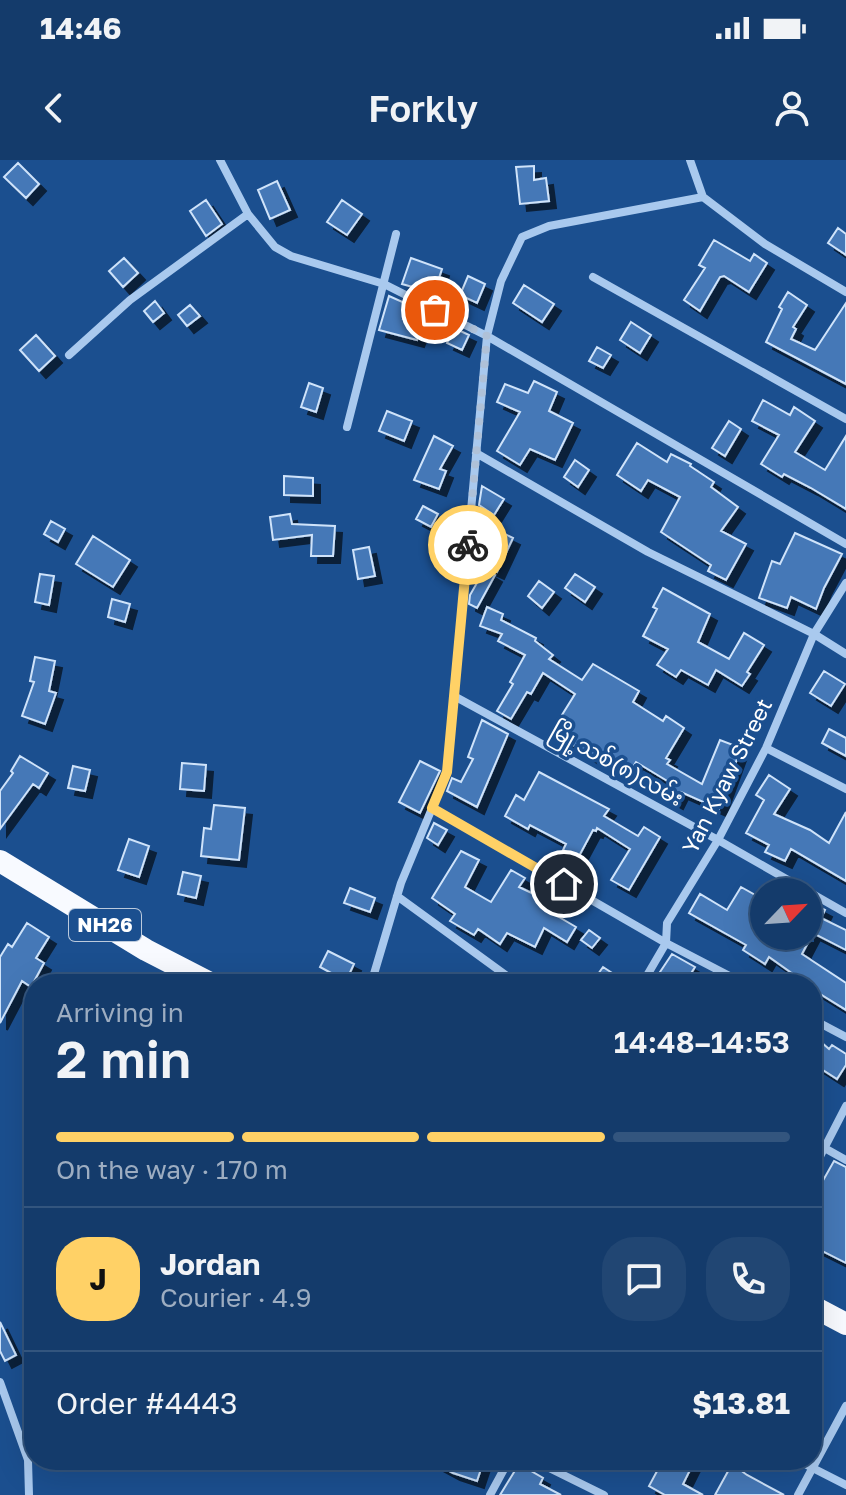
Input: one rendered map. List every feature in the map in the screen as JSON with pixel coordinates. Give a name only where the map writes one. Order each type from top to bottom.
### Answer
[{"type":"highway","name":"NH26","points":[[0,861],[146,950],[193,974]]},
{"type":"highway","points":[[822,1311],[846,1324]]},
{"type":"street","points":[[220,160],[248,214],[275,247],[291,256],[384,284],[487,336],[846,544]]},
{"type":"street","points":[[690,160],[703,197],[765,244],[846,292]]},
{"type":"street","points":[[374,974],[397,896],[447,772],[487,336],[501,281],[522,237],[549,226],[703,197]]},
{"type":"street","points":[[69,355],[130,300],[248,214]]},
{"type":"street","points":[[347,427],[396,234]]},
{"type":"street","points":[[593,277],[846,419]]},
{"type":"street","points":[[476,453],[648,552],[814,634],[846,654]]},
{"type":"street","name":"Yan Kyaw Street","points":[[648,974],[666,943],[667,923],[718,840],[766,748],[814,634],[846,583]]},
{"type":"street","name":"မြို့သစ်(၈)လမ်း","points":[[454,696],[846,913]]},
{"type":"street","points":[[766,748],[846,789]]},
{"type":"street","points":[[432,808],[666,943],[726,974]]},
{"type":"street","points":[[397,896],[504,974]]},
{"type":"street","points":[[822,1024],[846,1037]]},
{"type":"street","points":[[822,1151],[846,1106]]},
{"type":"street","points":[[824,1147],[846,1160]]},
{"type":"street","points":[[0,1382],[24,1446]]},
{"type":"street","points":[[822,1452],[846,1406]]},
{"type":"street","points":[[28,1470],[29,1495]]},
{"type":"street","points":[[490,1495],[504,1470]]},
{"type":"street","points":[[553,1470],[604,1495]]},
{"type":"street","points":[[798,1495],[813,1470]]},
{"type":"street","points":[[818,1470],[846,1485]]},
{"type":"building","points":[[18,163],[39,184],[26,198],[4,177]]},
{"type":"building","points":[[534,166],[534,180],[546,178],[549,201],[520,204],[516,167]]},
{"type":"building","points":[[277,181],[290,210],[270,219],[258,190]]},
{"type":"building","points":[[206,200],[222,224],[206,236],[190,211]]},
{"type":"building","points":[[342,200],[362,214],[347,235],[327,222]]},
{"type":"building","points":[[838,228],[846,234],[846,255],[828,243]]},
{"type":"building","points":[[714,240],[750,261],[754,254],[767,263],[749,292],[724,276],[720,277],[700,311],[684,300],[705,268],[699,265]]},
{"type":"building","points":[[124,258],[138,273],[123,287],[109,271]]},
{"type":"building","points":[[411,258],[442,269],[434,293],[402,284]]},
{"type":"building","points":[[468,276],[485,284],[477,303],[460,295]]},
{"type":"building","points":[[524,285],[554,304],[542,322],[513,303]]},
{"type":"building","points":[[788,292],[807,305],[793,327],[796,329],[791,339],[815,350],[846,303],[846,384],[766,342]]},
{"type":"building","points":[[389,296],[407,304],[403,319],[423,325],[417,340],[379,330]]},
{"type":"building","points":[[155,301],[164,313],[153,322],[144,311]]},
{"type":"building","points":[[190,305],[200,316],[187,326],[178,315]]},
{"type":"building","points":[[631,322],[651,335],[640,353],[620,340]]},
{"type":"building","points":[[454,328],[469,335],[462,350],[447,343]]},
{"type":"building","points":[[36,335],[55,356],[39,371],[20,350]]},
{"type":"building","points":[[597,347],[611,355],[603,368],[589,361]]},
{"type":"building","points":[[534,381],[557,392],[549,411],[573,423],[555,460],[530,449],[520,465],[497,451],[520,412],[497,402],[505,384],[528,393]]},
{"type":"building","points":[[309,383],[323,388],[316,412],[301,407]]},
{"type":"building","points":[[763,400],[790,415],[794,407],[815,421],[795,452],[825,470],[846,436],[846,509],[761,464],[779,435],[752,421]]},
{"type":"building","points":[[387,411],[412,421],[404,441],[379,431]]},
{"type":"building","points":[[729,421],[741,429],[725,456],[712,448]]},
{"type":"building","points":[[434,436],[453,446],[440,469],[446,471],[439,489],[414,480]]},
{"type":"building","points":[[637,443],[667,462],[671,454],[691,464],[714,482],[711,487],[738,507],[721,531],[746,544],[726,580],[708,571],[711,565],[661,532],[680,497],[648,480],[641,491],[617,475]]},
{"type":"building","points":[[575,460],[589,470],[578,487],[564,477]]},
{"type":"building","points":[[284,476],[313,478],[313,496],[284,495]]},
{"type":"building","points":[[482,486],[504,499],[494,515],[479,505]]},
{"type":"building","points":[[423,506],[438,514],[431,527],[416,519]]},
{"type":"building","points":[[290,514],[292,524],[335,526],[333,556],[311,556],[312,535],[273,540],[270,517]]},
{"type":"building","points":[[51,521],[65,529],[58,542],[44,534]]},
{"type":"building","points":[[493,528],[513,538],[497,572],[477,563]]},
{"type":"building","points":[[795,533],[842,554],[816,609],[791,597],[787,608],[759,598],[772,561],[780,564]]},
{"type":"building","points":[[93,536],[130,560],[113,587],[76,564]]},
{"type":"building","points":[[369,547],[375,576],[358,579],[353,550]]},
{"type":"building","points":[[485,569],[495,575],[477,608],[469,604],[470,595]]},
{"type":"building","points":[[40,574],[54,576],[49,605],[35,602]]},
{"type":"building","points":[[575,574],[595,587],[585,602],[565,588]]},
{"type":"building","points":[[539,581],[554,592],[542,608],[528,596]]},
{"type":"building","points":[[663,588],[710,614],[698,642],[729,659],[744,633],[764,645],[742,686],[716,670],[708,685],[681,670],[676,677],[657,665],[668,649],[643,636],[657,609],[653,607]]},
{"type":"building","points":[[112,599],[130,604],[125,622],[108,617]]},
{"type":"building","points":[[487,607],[503,614],[501,620],[536,638],[535,641],[553,655],[549,659],[582,680],[593,664],[639,691],[633,702],[663,721],[666,716],[684,728],[666,758],[670,760],[667,764],[702,784],[720,740],[741,748],[719,809],[681,792],[676,802],[662,794],[669,782],[636,762],[631,770],[601,752],[596,760],[552,731],[575,694],[543,673],[511,719],[497,711],[525,655],[498,641],[502,634],[480,626]]},
{"type":"building","points":[[35,657],[55,661],[49,691],[56,693],[45,724],[22,716],[34,682],[30,681]]},
{"type":"building","points":[[824,671],[845,684],[831,706],[810,693]]},
{"type":"building","points":[[482,720],[508,734],[477,807],[447,791],[452,778],[461,782],[473,759],[468,757]]},
{"type":"building","points":[[829,729],[846,738],[846,756],[822,743]]},
{"type":"building","points":[[20,756],[48,773],[39,788],[33,784],[0,829],[0,791]]},
{"type":"building","points":[[420,761],[440,771],[420,813],[399,802]]},
{"type":"building","points":[[182,763],[206,765],[204,791],[180,789]]},
{"type":"building","points":[[73,766],[90,770],[85,791],[68,788]]},
{"type":"building","points":[[539,772],[609,809],[604,816],[638,836],[644,827],[660,837],[629,890],[611,880],[630,849],[597,828],[578,858],[563,850],[566,844],[505,816],[516,795],[524,800]]},
{"type":"building","points":[[769,775],[790,789],[774,814],[810,830],[829,843],[846,812],[846,881],[791,849],[785,861],[765,852],[769,845],[746,833],[764,800],[756,795]]},
{"type":"building","points":[[214,805],[245,808],[239,860],[201,856],[204,828],[211,829]]},
{"type":"building","points":[[434,823],[447,830],[438,845],[427,838]]},
{"type":"building","points":[[129,839],[149,846],[139,877],[118,870]]},
{"type":"building","points":[[461,851],[479,860],[465,887],[491,902],[511,870],[525,878],[519,887],[557,905],[554,914],[576,927],[567,942],[544,928],[535,947],[507,933],[500,944],[478,929],[474,935],[450,921],[455,914],[432,898]]},
{"type":"building","points":[[183,872],[201,876],[196,898],[178,894]]},
{"type":"building","points":[[741,887],[750,892],[750,950],[804,950],[802,954],[846,983],[846,1010],[822,995],[822,974],[793,974],[769,957],[765,964],[743,950],[746,945],[689,913],[700,894],[727,910]]},
{"type":"building","points":[[350,888],[375,898],[370,912],[344,903]]},
{"type":"building","points":[[822,918],[846,930],[846,950],[822,938]]},
{"type":"building","points":[[27,923],[49,937],[36,958],[44,963],[38,974],[24,974],[24,982],[22,981],[0,1023],[0,957],[8,944],[12,947]]},
{"type":"building","points":[[589,930],[600,938],[592,948],[581,940]]},
{"type":"building","points":[[328,951],[354,964],[349,974],[333,974],[320,967]]},
{"type":"building","points":[[672,954],[695,967],[691,974],[659,974]]},
{"type":"building","points":[[603,967],[614,974],[598,974]]},
{"type":"building","points":[[822,1043],[829,1049],[832,1045],[846,1054],[846,1065],[837,1079],[822,1069]]},
{"type":"building","points":[[834,1161],[846,1167],[846,1263],[822,1251],[822,1182]]},
{"type":"building","points":[[0,1322],[16,1355],[5,1361],[0,1351]]},
{"type":"building","points":[[447,1470],[481,1470],[477,1481]]},
{"type":"building","points":[[515,1470],[529,1470],[543,1478],[540,1484],[561,1495],[500,1495]]},
{"type":"building","points":[[658,1470],[690,1470],[683,1484],[703,1495],[665,1495],[649,1486]]},
{"type":"building","points":[[729,1470],[740,1470],[784,1495],[715,1495]]},
{"type":"way so far","points":[[435,310],[487,336],[468,545]]},
{"type":"route","points":[[468,545],[447,772],[432,808],[564,884]]}]
